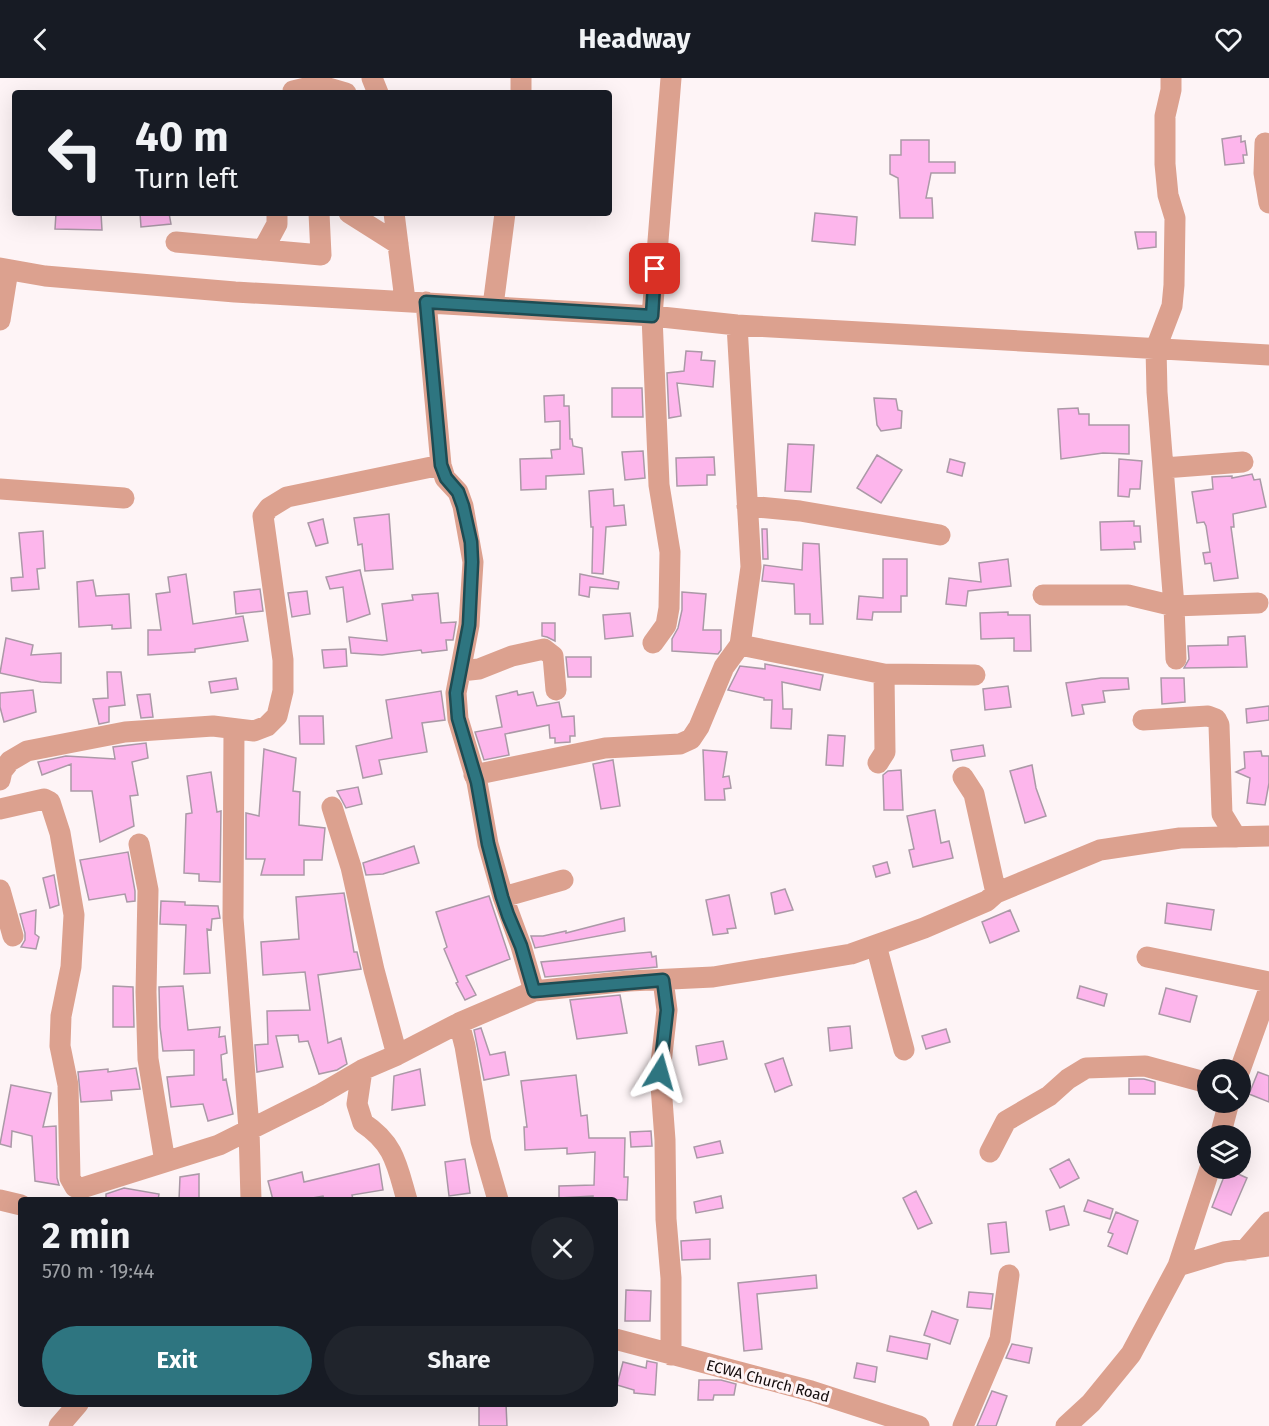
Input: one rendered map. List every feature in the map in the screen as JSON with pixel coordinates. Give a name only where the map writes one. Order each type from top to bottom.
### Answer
[{"type":"street","points":[[653,643],[666,625],[669,608],[670,552],[659,485],[652,316],[671,78]]},
{"type":"street","points":[[1171,78],[1166,116],[1165,164],[1168,195],[1175,218],[1174,285],[1172,306],[1156,348],[1157,392],[1176,659]]},
{"type":"street","points":[[297,90],[318,85],[336,90]]},
{"type":"street","points":[[1265,143],[1264,173],[1269,203]]},
{"type":"street","points":[[263,250],[277,224],[277,216]]},
{"type":"street","points":[[176,242],[321,255],[319,216]]},
{"type":"street","points":[[355,216],[398,244]]},
{"type":"street","points":[[394,216],[405,300]]},
{"type":"street","points":[[493,306],[506,216]]},
{"type":"street","points":[[0,320],[4,269],[45,276],[235,292],[652,316],[736,325],[1269,355]]},
{"type":"street","points":[[426,302],[441,465],[446,478],[458,492],[471,542],[469,625],[456,693],[458,718],[474,775],[502,897],[521,946],[534,991]]},
{"type":"street","points":[[474,775],[605,748],[680,744],[691,739],[699,727],[724,667],[740,645],[751,567],[736,325]]},
{"type":"street","points":[[1164,468],[1244,462]]},
{"type":"street","points":[[0,780],[2,771],[10,761],[27,751],[126,732],[213,726],[254,731],[267,726],[277,716],[283,691],[283,660],[263,516],[269,508],[287,497],[441,465]]},
{"type":"street","points":[[0,489],[124,498]]},
{"type":"street","points":[[747,506],[800,511],[940,535]]},
{"type":"street","points":[[1043,595],[1128,595],[1174,606],[1258,603]]},
{"type":"street","points":[[740,645],[884,674],[975,675]]},
{"type":"street","points":[[461,671],[479,669],[512,657],[544,650],[553,656],[556,690]]},
{"type":"street","points":[[878,764],[885,752],[884,674]]},
{"type":"street","points":[[1143,720],[1208,716],[1216,718],[1220,726],[1222,814],[1236,837]]},
{"type":"street","points":[[234,729],[233,918],[249,1129],[251,1197]]},
{"type":"street","points":[[963,777],[974,794],[996,893]]},
{"type":"street","points":[[0,808],[44,799],[50,802],[53,808],[60,833],[74,915],[71,968],[61,1016],[60,1046],[68,1085],[70,1178],[68,1194]]},
{"type":"street","points":[[332,807],[351,867],[374,970],[397,1055]]},
{"type":"street","points":[[68,1194],[219,1145],[319,1095],[362,1070],[459,1023],[534,991],[713,977],[851,954],[924,928],[987,901],[996,893],[1100,850],[1180,838],[1269,836]]},
{"type":"street","points":[[139,844],[148,890],[146,992],[148,1059],[165,1162]]},
{"type":"street","points":[[502,897],[562,880]]},
{"type":"street","points":[[0,890],[13,936]]},
{"type":"street","points":[[876,945],[904,1050]]},
{"type":"street","points":[[1147,957],[1269,982]]},
{"type":"street","points":[[663,980],[667,1010],[660,1072],[665,1140],[666,1219],[671,1278],[670,1355]]},
{"type":"street","points":[[1244,1059],[1269,989]]},
{"type":"street","points":[[459,1023],[481,1141],[497,1197]]},
{"type":"street","points":[[990,1152],[1006,1121],[1049,1096],[1068,1079],[1086,1068],[1145,1066],[1197,1080]]},
{"type":"street","points":[[362,1070],[357,1104],[363,1124],[378,1133],[393,1154],[406,1197]]},
{"type":"street","points":[[1066,1426],[1090,1403],[1131,1354],[1178,1266],[1206,1179]]},
{"type":"street","points":[[0,1200],[18,1204]]},
{"type":"street","points":[[1245,1250],[1269,1222]]},
{"type":"street","points":[[1178,1266],[1224,1252],[1269,1246]]},
{"type":"street","points":[[963,1426],[1000,1339],[1009,1275]]},
{"type":"street","name":"ECWA Church Road","points":[[618,1340],[811,1391],[919,1426]]},
{"type":"street","points":[[59,1426],[75,1407]]},
{"type":"building","points":[[1241,136],[1241,142],[1245,141],[1247,155],[1243,155],[1244,163],[1225,165],[1222,139]]},
{"type":"building","points":[[901,140],[929,140],[929,162],[955,162],[955,173],[931,173],[926,198],[932,198],[933,218],[900,218],[898,178],[890,174],[890,155],[901,155]]},
{"type":"building","points":[[815,213],[857,217],[855,245],[812,241]]},
{"type":"building","points":[[56,216],[101,216],[102,230],[55,229]]},
{"type":"building","points":[[140,216],[170,216],[171,224],[141,227]]},
{"type":"building","points":[[1135,232],[1156,232],[1156,247],[1138,249]]},
{"type":"building","points":[[686,351],[702,352],[701,360],[715,361],[713,387],[677,383],[681,416],[669,418],[667,373],[684,371]]},
{"type":"building","points":[[612,388],[642,388],[643,417],[612,417]]},
{"type":"building","points":[[564,395],[564,406],[569,406],[570,439],[572,439],[573,446],[582,448],[584,474],[546,476],[546,489],[521,490],[520,459],[552,458],[551,450],[560,449],[560,421],[545,422],[544,396]]},
{"type":"building","points":[[874,398],[896,399],[898,410],[902,411],[901,428],[881,431],[877,425]]},
{"type":"building","points":[[1078,408],[1079,414],[1089,414],[1089,425],[1129,425],[1129,454],[1103,453],[1061,459],[1058,409]]},
{"type":"building","points":[[788,444],[814,445],[811,492],[785,491]]},
{"type":"building","points":[[643,451],[645,478],[625,480],[622,452]]},
{"type":"building","points":[[877,455],[902,470],[881,503],[857,488]]},
{"type":"building","points":[[714,457],[715,475],[707,475],[707,485],[677,486],[676,458]]},
{"type":"building","points":[[950,459],[965,463],[962,476],[947,472]]},
{"type":"building","points":[[1119,459],[1142,461],[1140,489],[1130,489],[1129,497],[1118,496]]},
{"type":"building","points":[[1252,474],[1254,480],[1260,479],[1266,507],[1233,514],[1234,527],[1231,527],[1238,578],[1214,581],[1211,563],[1205,564],[1203,553],[1210,552],[1206,526],[1204,522],[1197,523],[1192,492],[1213,489],[1212,477],[1232,476],[1232,478]]},
{"type":"building","points":[[613,489],[614,506],[624,505],[626,525],[606,527],[603,574],[592,573],[593,527],[591,527],[589,491]]},
{"type":"building","points":[[389,514],[393,569],[365,571],[362,544],[358,545],[354,518]]},
{"type":"building","points":[[323,519],[328,543],[316,546],[308,523]]},
{"type":"building","points":[[1134,521],[1134,526],[1140,526],[1141,542],[1134,542],[1135,549],[1101,550],[1100,522]]},
{"type":"building","points":[[762,529],[767,529],[768,559],[763,559]]},
{"type":"building","points":[[43,531],[45,568],[37,569],[39,589],[12,591],[11,578],[23,577],[19,533]]},
{"type":"building","points":[[803,543],[819,544],[823,624],[810,624],[810,614],[795,614],[794,584],[762,581],[764,565],[802,570]]},
{"type":"building","points":[[883,559],[907,559],[907,596],[901,596],[901,612],[873,612],[872,620],[857,619],[859,596],[883,598]]},
{"type":"building","points":[[1008,559],[1011,586],[968,591],[966,606],[946,604],[949,578],[981,582],[979,563]]},
{"type":"building","points":[[360,570],[370,614],[347,622],[343,587],[330,589],[326,577]]},
{"type":"building","points":[[186,574],[193,624],[243,616],[248,641],[195,649],[195,652],[148,655],[148,630],[161,630],[156,594],[170,592],[168,577]]},
{"type":"building","points":[[580,574],[619,582],[618,589],[590,587],[589,597],[579,595]]},
{"type":"building","points":[[93,580],[96,596],[129,594],[131,628],[112,629],[112,625],[79,627],[77,582]]},
{"type":"building","points":[[260,589],[263,611],[236,614],[234,592]]},
{"type":"building","points":[[307,591],[310,614],[292,617],[288,593]]},
{"type":"building","points":[[682,592],[706,594],[703,630],[721,630],[721,650],[718,654],[672,651],[672,639],[678,628],[682,610]]},
{"type":"building","points":[[438,593],[441,623],[456,622],[453,640],[446,640],[447,650],[422,653],[421,650],[382,655],[351,653],[349,637],[387,641],[382,604],[413,600],[412,595]]},
{"type":"building","points":[[1008,612],[1008,615],[1030,615],[1031,651],[1014,651],[1014,638],[981,639],[980,613]]},
{"type":"building","points":[[630,613],[633,636],[605,639],[603,615]]},
{"type":"building","points":[[542,623],[555,623],[555,641],[542,636]]},
{"type":"building","points":[[1245,636],[1247,667],[1184,668],[1189,659],[1188,646],[1228,645],[1228,637]]},
{"type":"building","points":[[6,638],[33,645],[31,655],[61,653],[61,683],[41,682],[0,673]]},
{"type":"building","points":[[346,649],[347,666],[324,668],[322,650]]},
{"type":"building","points":[[566,657],[591,657],[591,677],[568,677]]},
{"type":"building","points":[[765,664],[823,675],[820,690],[782,682],[783,709],[792,709],[791,729],[771,728],[772,700],[728,690],[740,666],[765,669]]},
{"type":"building","points":[[107,672],[121,672],[125,705],[109,707],[109,722],[99,724],[93,699],[108,698]]},
{"type":"building","points":[[236,678],[238,689],[211,693],[209,682]]},
{"type":"building","points":[[1101,678],[1128,678],[1129,689],[1103,691],[1105,702],[1082,705],[1084,714],[1072,716],[1066,683]]},
{"type":"building","points":[[1161,678],[1184,678],[1185,702],[1162,704]]},
{"type":"building","points":[[1008,686],[1011,707],[985,710],[983,689]]},
{"type":"building","points":[[33,690],[36,712],[4,722],[0,707],[0,693]]},
{"type":"building","points":[[441,691],[445,720],[422,723],[427,752],[379,760],[382,774],[363,778],[356,746],[392,738],[386,700]]},
{"type":"building","points":[[517,691],[518,695],[533,692],[537,706],[559,702],[562,717],[574,716],[575,736],[570,736],[570,742],[555,743],[555,738],[550,738],[549,725],[505,734],[509,755],[484,760],[475,732],[502,727],[496,696]]},
{"type":"building","points":[[150,694],[153,717],[141,718],[137,695]]},
{"type":"building","points":[[1269,706],[1269,720],[1247,723],[1246,709]]},
{"type":"building","points":[[299,716],[323,716],[324,744],[300,744]]},
{"type":"building","points":[[828,735],[845,736],[843,766],[826,765]]},
{"type":"building","points":[[146,743],[148,758],[132,762],[138,795],[130,796],[134,826],[100,842],[92,791],[71,791],[71,764],[42,775],[38,762],[66,756],[115,759],[113,747]]},
{"type":"building","points":[[983,745],[985,756],[953,761],[951,750]]},
{"type":"building","points":[[264,749],[296,758],[293,791],[300,792],[299,825],[325,828],[322,860],[304,860],[304,875],[261,875],[265,859],[246,859],[246,813],[259,816]]},
{"type":"building","points":[[703,750],[727,752],[723,777],[729,776],[731,788],[724,789],[725,800],[705,800]]},
{"type":"building","points":[[1261,751],[1262,756],[1269,756],[1269,783],[1265,805],[1247,803],[1250,778],[1236,772],[1245,768],[1244,752]]},
{"type":"building","points":[[613,760],[620,806],[601,809],[593,764]]},
{"type":"building","points":[[1032,765],[1036,788],[1046,816],[1025,823],[1010,771]]},
{"type":"building","points":[[901,770],[903,810],[884,810],[883,775],[888,771]]},
{"type":"building","points":[[211,772],[217,812],[221,811],[220,882],[199,881],[199,874],[184,873],[186,814],[192,813],[187,776]]},
{"type":"building","points":[[358,787],[362,804],[346,808],[337,791]]},
{"type":"building","points":[[935,810],[941,843],[949,841],[953,858],[913,867],[909,850],[914,849],[907,816]]},
{"type":"building","points":[[414,846],[419,863],[383,874],[366,875],[363,863]]},
{"type":"building","points":[[128,852],[135,901],[127,902],[125,894],[89,900],[80,860]]},
{"type":"building","points":[[887,862],[890,873],[876,877],[873,866]]},
{"type":"building","points":[[54,875],[59,905],[50,908],[43,878]]},
{"type":"building","points":[[785,889],[793,910],[775,914],[771,893]]},
{"type":"building","points":[[344,893],[354,952],[357,952],[361,969],[318,975],[328,1043],[341,1038],[347,1064],[337,1070],[319,1074],[308,1041],[299,1042],[298,1035],[276,1036],[283,1067],[257,1072],[255,1045],[268,1044],[267,1011],[310,1010],[305,972],[263,975],[261,942],[299,939],[296,897]]},
{"type":"building","points":[[729,895],[736,928],[727,929],[728,933],[713,935],[706,900]]},
{"type":"building","points":[[489,896],[510,959],[466,976],[476,995],[465,1000],[456,983],[458,982],[444,949],[447,947],[436,912]]},
{"type":"building","points":[[161,901],[185,902],[185,905],[218,906],[220,918],[212,919],[211,930],[207,929],[210,973],[184,974],[186,925],[160,924]]},
{"type":"building","points":[[1167,903],[1214,910],[1211,930],[1165,923]]},
{"type":"building","points":[[36,910],[35,934],[39,937],[36,949],[21,947],[25,940],[25,933],[20,914]]},
{"type":"building","points":[[1010,910],[1019,931],[990,943],[982,922]]},
{"type":"building","points":[[624,918],[625,931],[535,948],[531,936],[566,931],[566,933]]},
{"type":"building","points":[[651,952],[652,957],[656,956],[657,967],[545,977],[541,962]]},
{"type":"building","points":[[113,986],[133,987],[134,1027],[113,1027]]},
{"type":"building","points":[[183,986],[188,1030],[220,1027],[219,1037],[225,1036],[227,1053],[221,1055],[223,1080],[226,1079],[233,1114],[208,1121],[203,1104],[171,1107],[167,1077],[194,1075],[194,1050],[163,1051],[159,987]]},
{"type":"building","points":[[1080,986],[1107,994],[1104,1006],[1077,998]]},
{"type":"building","points":[[1166,988],[1197,996],[1190,1022],[1159,1014]]},
{"type":"building","points":[[620,995],[627,1033],[577,1039],[570,1000]]},
{"type":"building","points":[[850,1026],[852,1048],[830,1051],[828,1028]]},
{"type":"building","points":[[481,1028],[490,1055],[505,1052],[509,1075],[484,1080],[474,1030]]},
{"type":"building","points":[[946,1029],[950,1042],[926,1049],[922,1036]]},
{"type":"building","points":[[723,1041],[727,1059],[699,1065],[696,1046]]},
{"type":"building","points":[[783,1058],[792,1085],[775,1092],[765,1064]]},
{"type":"building","points":[[136,1068],[140,1089],[111,1091],[112,1100],[81,1102],[78,1072],[108,1069],[108,1072]]},
{"type":"building","points":[[420,1069],[425,1105],[392,1110],[394,1076]]},
{"type":"building","points":[[1258,1072],[1269,1076],[1269,1102],[1251,1095]]},
{"type":"building","points":[[576,1075],[581,1116],[587,1115],[589,1138],[625,1138],[624,1177],[628,1177],[627,1200],[618,1200],[618,1197],[559,1197],[559,1186],[594,1185],[595,1152],[567,1154],[567,1148],[525,1150],[524,1127],[527,1127],[521,1081]]},
{"type":"building","points":[[1129,1079],[1155,1082],[1155,1094],[1129,1094]]},
{"type":"building","points":[[11,1085],[51,1093],[43,1127],[56,1126],[59,1185],[35,1181],[32,1136],[12,1131],[11,1147],[0,1144]]},
{"type":"building","points":[[651,1131],[652,1146],[631,1147],[630,1132]]},
{"type":"building","points":[[720,1141],[723,1153],[697,1158],[694,1147]]},
{"type":"building","points":[[465,1159],[470,1193],[449,1196],[445,1162]]},
{"type":"building","points":[[1069,1159],[1079,1178],[1060,1188],[1050,1169]]},
{"type":"building","points":[[379,1164],[383,1190],[352,1195],[352,1197],[272,1197],[268,1181],[302,1172],[304,1182]]},
{"type":"building","points":[[199,1174],[199,1197],[179,1197],[180,1177]]},
{"type":"building","points":[[1223,1179],[1247,1179],[1231,1215],[1212,1207]]},
{"type":"building","points":[[124,1188],[159,1194],[158,1197],[106,1197],[106,1194]]},
{"type":"building","points":[[916,1191],[932,1223],[918,1229],[903,1198]]},
{"type":"building","points":[[721,1196],[723,1208],[696,1213],[694,1202]]},
{"type":"building","points":[[1088,1200],[1113,1209],[1110,1219],[1084,1211]]},
{"type":"building","points":[[1064,1206],[1069,1225],[1050,1230],[1046,1211]]},
{"type":"building","points":[[1116,1212],[1138,1221],[1127,1254],[1108,1246],[1113,1234],[1108,1232]]},
{"type":"building","points":[[1006,1222],[1009,1252],[991,1254],[988,1224]]},
{"type":"building","points":[[710,1239],[710,1259],[682,1260],[681,1241]]},
{"type":"building","points":[[816,1275],[817,1288],[757,1294],[762,1349],[744,1351],[738,1283]]},
{"type":"building","points":[[626,1290],[651,1291],[650,1321],[625,1321]]},
{"type":"building","points":[[969,1292],[993,1294],[991,1309],[967,1307]]},
{"type":"building","points":[[932,1311],[958,1320],[950,1344],[924,1335]]},
{"type":"building","points":[[890,1336],[930,1344],[927,1359],[887,1351]]},
{"type":"building","points":[[1012,1344],[1032,1348],[1029,1363],[1006,1358]]},
{"type":"building","points":[[647,1361],[657,1363],[655,1395],[634,1393],[634,1390],[618,1385],[623,1362],[646,1368]]},
{"type":"building","points":[[857,1363],[877,1367],[875,1382],[854,1378]]},
{"type":"building","points":[[699,1380],[721,1380],[736,1384],[734,1395],[714,1395],[713,1400],[698,1400]]},
{"type":"building","points":[[992,1391],[1007,1396],[996,1426],[977,1426]]},
{"type":"building","points":[[479,1407],[506,1407],[507,1426],[479,1426]]},
{"type":"route","points":[[655,269],[652,316],[426,302],[441,465],[446,478],[458,492],[471,542],[469,625],[456,693],[458,718],[477,782],[488,844],[508,915],[521,946],[534,991],[629,981],[663,980],[667,1010],[660,1072]]}]
